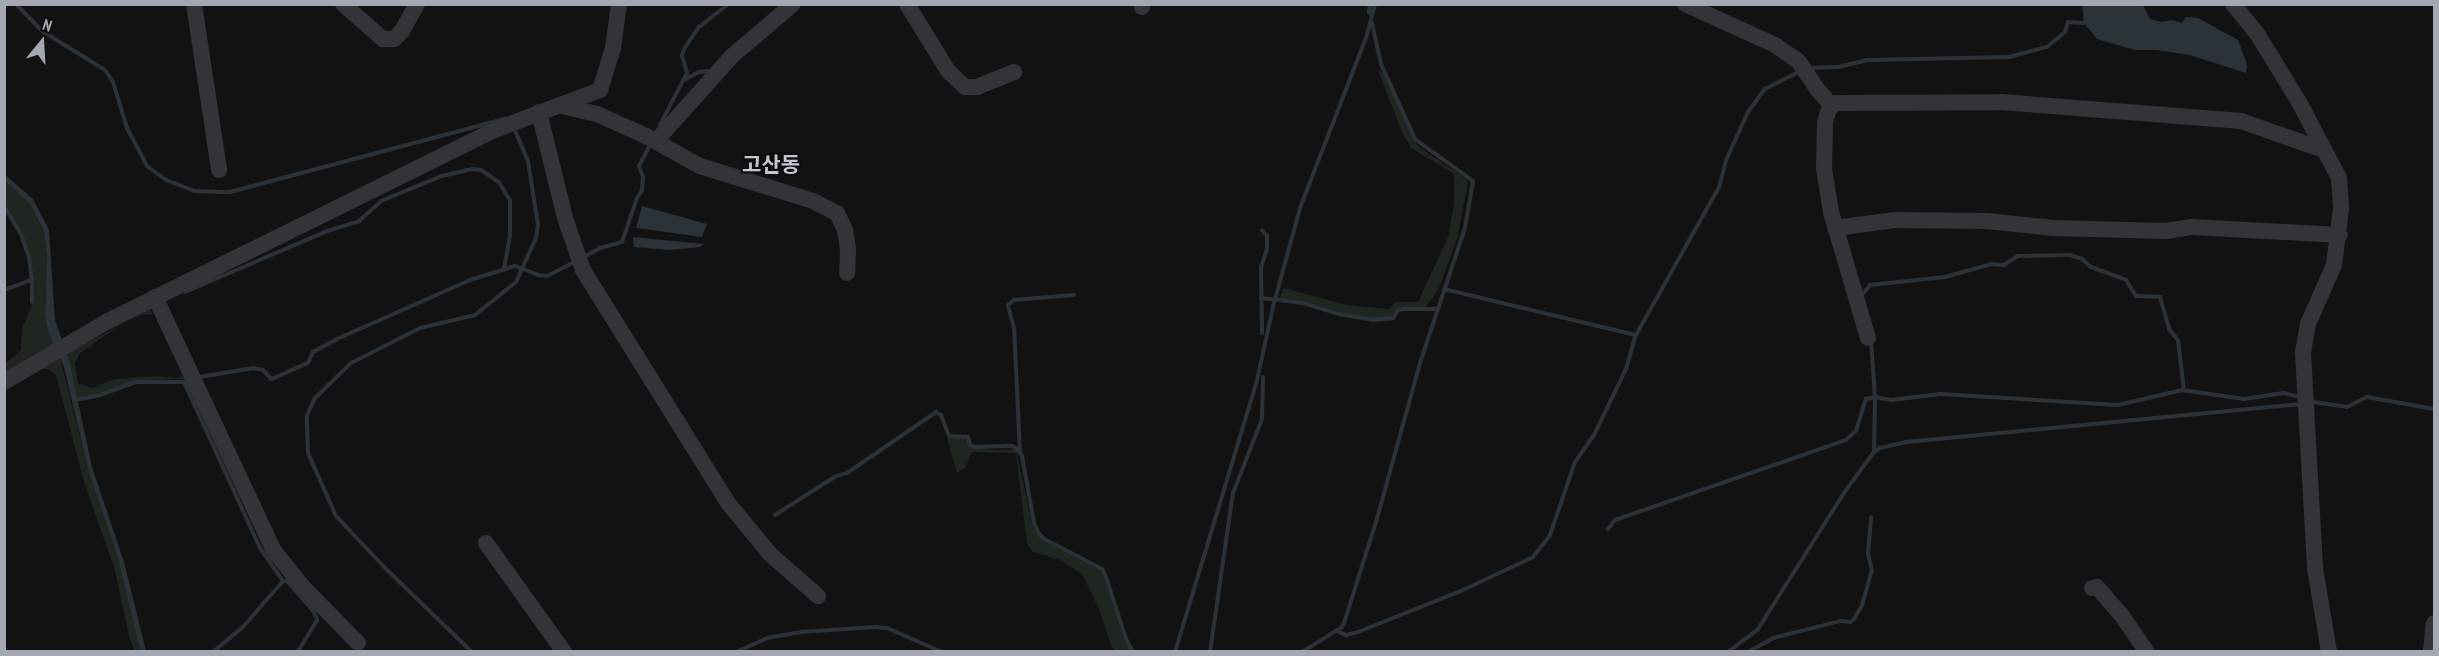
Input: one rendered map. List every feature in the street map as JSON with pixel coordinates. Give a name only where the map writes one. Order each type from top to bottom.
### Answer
[{"type":"street","points":[[194,4],[219,170]]},
{"type":"street","points":[[343,4],[383,39],[394,39],[402,32],[417,4]]},
{"type":"street","points":[[4,382],[155,297],[492,131],[600,90],[614,48],[620,4]]},
{"type":"street","points":[[656,141],[732,56],[793,4]]},
{"type":"street","points":[[907,4],[948,71],[965,87],[976,87],[1014,72]]},
{"type":"street","points":[[1685,4],[1775,45],[1799,63],[1832,106]]},
{"type":"street","points":[[2233,4],[2268,52],[2299,102],[2338,178],[2341,209],[2340,235],[2334,265],[2308,324],[2303,353],[2315,567],[2329,651]]},
{"type":"street","points":[[1868,338],[1835,228],[1824,169],[1825,122],[1832,106],[1844,102],[2001,102],[2150,112],[2241,121],[2324,150]]},
{"type":"street","points":[[562,106],[597,114],[656,141],[700,166],[813,201],[837,213],[848,249],[847,273]]},
{"type":"street","points":[[539,112],[565,218],[583,270],[728,503],[770,554],[818,597]]},
{"type":"street","points":[[1835,228],[1894,220],[1987,221],[2054,228],[2166,231],[2192,227],[2340,235]]},
{"type":"street","points":[[155,297],[274,551],[304,588],[358,643]]},
{"type":"street","points":[[486,543],[564,651]]},
{"type":"street","points":[[2092,588],[2097,587],[2120,613],[2146,651]]},
{"type":"street","points":[[2430,650],[2434,623]]},
{"type":"shaded area","points":[[2082,5],[2143,5],[2150,19],[2161,22],[2171,20],[2182,23],[2186,17],[2198,18],[2238,40],[2247,64],[2246,73],[2190,55],[2156,50],[2135,50],[2097,39],[2084,23]]},
{"type":"shaded area","points":[[1377,68],[1385,75],[1413,139],[1419,147],[1466,179],[1468,183],[1457,239],[1439,288],[1425,308],[1403,307],[1397,309],[1392,317],[1372,318],[1340,313],[1304,301],[1280,299],[1283,288],[1347,305],[1390,309],[1395,302],[1418,302],[1448,237],[1454,204],[1454,174],[1411,148],[1402,132]]},
{"type":"shaded area","points":[[4,174],[33,199],[49,230],[55,320],[69,360],[92,467],[124,562],[146,651],[141,651],[117,555],[89,473],[64,367],[48,331],[45,314],[47,258],[44,231],[30,204],[5,181]]},
{"type":"shaded area","points":[[5,181],[30,204],[44,231],[47,258],[45,314],[55,344],[5,374],[5,364],[21,350],[22,328],[34,301],[30,257],[22,234],[5,204]]},
{"type":"shaded area","points":[[642,206],[707,224],[702,237],[636,228]]},
{"type":"shaded area","points":[[633,237],[704,244],[700,247],[669,250],[634,247]]},
{"type":"shaded area","points":[[149,309],[153,315],[144,314],[125,322]]},
{"type":"shaded area","points":[[121,324],[80,353],[75,363],[78,383],[92,388],[114,379],[155,376],[176,378],[182,376],[182,372],[186,379],[136,380],[100,394],[76,398],[67,354]]},
{"type":"shaded area","points":[[60,357],[89,473],[117,555],[141,651],[135,651],[130,640],[114,567],[84,482],[56,375],[48,369],[41,369]]},
{"type":"shaded area","points":[[963,437],[975,449],[1016,450],[1032,523],[1037,534],[1043,541],[1100,570],[1105,577],[1124,640],[1131,651],[1115,651],[1111,645],[1099,609],[1082,574],[1060,560],[1033,552],[1027,544],[1016,453],[972,452],[965,468],[957,473],[947,438]]},
{"type":"waterway","points":[[16,4],[42,31],[105,70],[113,82],[127,128],[147,166],[166,180],[194,191],[230,192],[505,119]]},
{"type":"waterway","points":[[660,125],[687,73],[682,55],[684,49],[699,27],[728,4]]},
{"type":"waterway","points":[[1369,13],[1370,4]]},
{"type":"waterway","points":[[1175,652],[1257,380],[1273,307],[1300,208],[1366,38],[1375,4]]},
{"type":"waterway","points":[[1809,68],[1838,67],[1869,60],[2009,57],[2047,47],[2065,32],[2068,22],[2084,23]]},
{"type":"waterway","points":[[1302,652],[1342,627],[1344,623],[1376,522],[1421,360],[1465,228],[1473,181],[1415,139],[1381,64],[1372,23]]},
{"type":"waterway","points":[[684,80],[699,72],[710,71]]},
{"type":"waterway","points":[[1444,289],[1636,335],[1719,187],[1727,158],[1748,112],[1765,89],[1799,72]]},
{"type":"waterway","points":[[472,652],[387,570],[336,516],[308,453],[307,415],[315,398],[351,363],[420,328],[475,315],[516,282],[536,238],[538,225],[528,161],[515,131]]},
{"type":"waterway","points":[[584,257],[600,248],[622,242],[642,190],[643,177],[639,166],[650,145]]},
{"type":"waterway","points":[[185,292],[327,231],[359,221],[381,201],[442,176],[472,169],[481,170],[499,182],[510,200],[510,235],[504,269]]},
{"type":"waterway","points":[[4,206],[21,234],[29,257],[32,280]]},
{"type":"waterway","points":[[1262,230],[1267,236],[1267,249],[1261,267],[1262,333]]},
{"type":"waterway","points":[[1862,295],[1870,285],[1945,277],[1992,264],[2004,265],[2018,256],[2070,255],[2082,259],[2091,267],[2126,280],[2136,296],[2160,297],[2169,329],[2178,340],[2184,390]]},
{"type":"waterway","points":[[199,377],[253,368],[263,370],[271,379],[308,363],[313,352],[337,339],[470,280],[515,266],[547,276],[575,262]]},
{"type":"waterway","points":[[4,290],[32,280],[32,302]]},
{"type":"waterway","points":[[1020,453],[1014,328],[1008,305],[1014,300],[1074,295]]},
{"type":"waterway","points":[[1261,298],[1303,303],[1339,314],[1372,320],[1393,318],[1398,310],[1403,309],[1437,309]]},
{"type":"waterway","points":[[1337,631],[1346,635],[1358,632],[1463,590],[1533,557],[1550,535],[1575,462],[1595,433],[1626,369],[1636,335]]},
{"type":"waterway","points":[[1871,340],[1875,397],[1874,452]]},
{"type":"waterway","points":[[1210,652],[1233,493],[1262,419],[1263,377]]},
{"type":"waterway","points":[[75,400],[100,395],[136,382],[185,382]]},
{"type":"waterway","points":[[184,382],[260,548],[283,581],[287,581],[314,612],[317,620],[298,652]]},
{"type":"waterway","points":[[1608,529],[1615,520],[1846,440],[1856,431],[1866,399],[1875,397],[1891,400],[1941,394],[2118,405],[2182,390],[2244,399],[2284,393],[2299,397]]},
{"type":"waterway","points":[[2313,402],[2347,407],[2367,397],[2434,409]]},
{"type":"waterway","points":[[1728,652],[1758,629],[1846,490],[1874,452],[1880,448],[1906,442],[2299,404]]},
{"type":"waterway","points":[[775,515],[836,476],[847,473],[936,412],[941,415],[949,436],[968,437],[970,445],[975,447],[1012,446],[1017,449],[1022,456],[1034,523],[1039,534],[1044,539],[1102,569],[1126,639],[1133,652]]},
{"type":"waterway","points":[[1748,652],[1773,638],[1840,621],[1850,622],[1854,619],[1862,605],[1872,571],[1868,553],[1871,517]]},
{"type":"waterway","points":[[213,652],[242,628],[283,581]]},
{"type":"waterway","points":[[736,652],[767,638],[800,632],[876,627],[887,628],[942,652]]},
{"type":"district","name":"고산동","points":[[771,165]]}]
